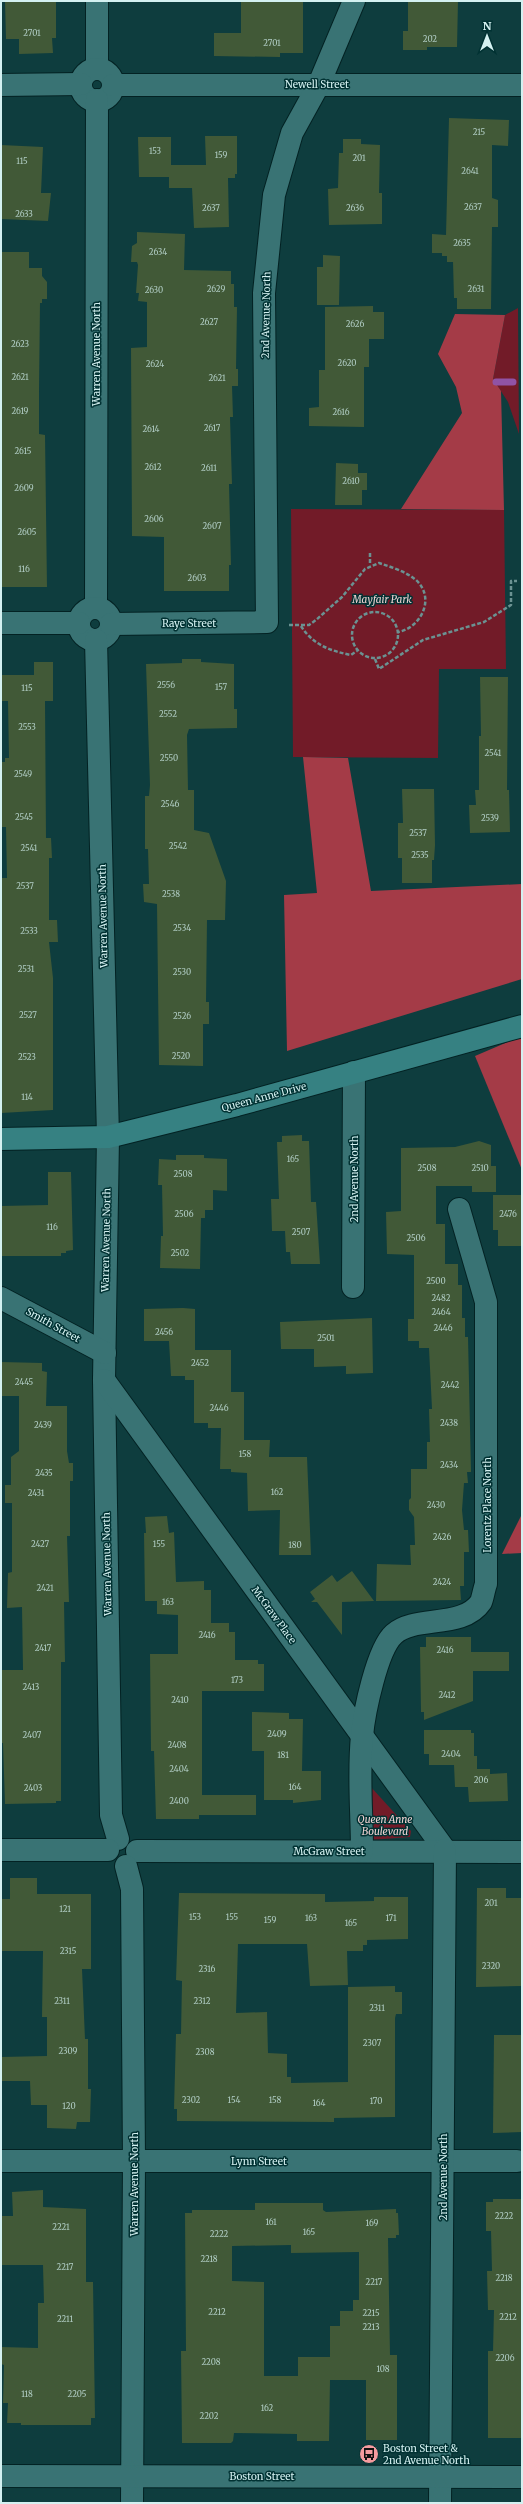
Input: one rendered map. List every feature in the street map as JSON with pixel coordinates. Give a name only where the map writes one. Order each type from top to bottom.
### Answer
[{"type":"main road","name":"Queen Anne Drive","points":[[1,1139],[108,1137],[237,1105],[522,1026]]},
{"type":"street","points":[[97,1],[97,69]]},
{"type":"street","name":"2nd Avenue North","points":[[267,622],[264,293],[274,195],[292,133],[319,84],[354,1]]},
{"type":"street","points":[[97,69],[108,74],[112,85],[108,96],[97,100],[88,98],[84,94],[81,84],[86,74],[97,69]]},
{"type":"street","points":[[1,85],[81,84]]},
{"type":"street","name":"Newell Street","points":[[112,85],[522,85]]},
{"type":"street","name":"Warren Avenue North","points":[[96,608],[97,100]]},
{"type":"street","points":[[96,608],[108,615],[111,624],[107,635],[96,640],[84,635],[80,623],[84,612],[96,608]]},
{"type":"street","name":"Raye Street","points":[[111,624],[267,622]]},
{"type":"street","points":[[1,623],[80,623]]},
{"type":"street","name":"Warren Avenue North","points":[[96,640],[108,1137],[104,1380],[111,1815],[113,1845]]},
{"type":"street","name":"2nd Avenue North","points":[[353,1287],[354,1072]]},
{"type":"street","name":"Lorentz Place North","points":[[362,1736],[376,1668],[386,1645],[395,1633],[412,1626],[465,1614],[481,1602],[486,1584],[486,1302],[459,1209]]},
{"type":"street","name":"Smith Street","points":[[1,1298],[105,1353]]},
{"type":"street","name":"McGraw Place","points":[[104,1380],[445,1850]]},
{"type":"street","points":[[362,1736],[362,1852]]},
{"type":"street","points":[[1,1850],[113,1845],[113,1863],[131,1859]]},
{"type":"street","name":"2nd Avenue North","points":[[440,2503],[445,1850]]},
{"type":"street","name":"McGraw Street","points":[[131,1859],[445,1850],[522,1852]]},
{"type":"street","name":"Warren Avenue North","points":[[131,1859],[134,2161],[132,2503]]},
{"type":"street","name":"Lynn Street","points":[[1,2161],[517,2161]]},
{"type":"street","name":"Boston Street","points":[[1,2476],[522,2477]]},
{"type":"path","points":[[370,553],[370,565]]},
{"type":"path","points":[[291,625],[309,625],[342,597],[370,565],[378,563],[398,569],[416,580],[422,588],[425,603],[421,619],[407,631],[398,632]]},
{"type":"path","points":[[375,659],[379,669],[423,640],[484,622],[511,604],[511,581],[517,581]]},
{"type":"path","points":[[376,611],[387,615],[395,623],[398,632],[399,639],[395,647],[388,653],[375,659],[363,656],[357,651],[353,626],[363,614],[376,611]]},
{"type":"path","points":[[301,626],[307,635],[327,649],[351,655],[357,651]]},
{"type":"green space","points":[[518,308],[519,434],[508,402],[493,379],[505,315]]},
{"type":"green space","name":"Mayfair Park","points":[[291,509],[504,510],[506,669],[439,669],[438,758],[293,757]]},
{"type":"green space","name":"Queen Anne Boulevard","points":[[370,1786],[411,1831],[410,1837],[370,1840]]},
{"type":"shaded area","points":[[455,314],[505,315],[493,379],[501,391],[504,510],[401,509],[462,413],[456,387],[438,354]]},
{"type":"shaded area","points":[[303,757],[348,758],[371,891],[522,884],[522,979],[287,1051],[284,895],[317,893]]},
{"type":"shaded area","points":[[522,1036],[522,1170],[475,1056]]},
{"type":"shaded area","points":[[522,1514],[522,1553],[502,1554]]},
{"type":"building","points":[[5,1],[56,1],[56,38],[52,38],[53,53],[19,54],[19,39],[6,39]]},
{"type":"building","points":[[241,1],[303,1],[303,53],[280,53],[280,57],[214,56],[214,33],[241,33]]},
{"type":"building","points":[[408,1],[458,1],[457,47],[427,47],[427,50],[403,50],[403,31],[408,31]]},
{"type":"building","points":[[449,118],[509,120],[508,146],[492,145],[492,198],[498,200],[498,227],[492,227],[491,309],[457,309],[457,298],[454,298],[453,262],[447,262],[447,256],[442,256],[442,253],[432,253],[432,234],[446,235]]},
{"type":"building","points":[[205,136],[237,136],[237,174],[235,174],[235,178],[228,178],[229,227],[194,228],[192,188],[169,188],[169,177],[139,177],[138,137],[171,137],[171,165],[206,165]]},
{"type":"building","points":[[343,139],[361,139],[361,144],[380,145],[379,193],[382,193],[382,224],[329,225],[328,189],[338,188],[339,153],[343,153]]},
{"type":"building","points":[[1,145],[43,147],[41,193],[51,193],[48,221],[1,219]]},
{"type":"building","points":[[137,232],[185,234],[184,270],[231,271],[231,284],[234,284],[234,307],[237,307],[236,369],[238,369],[238,386],[232,386],[233,417],[230,417],[232,484],[229,484],[231,565],[229,565],[229,591],[164,591],[164,537],[132,536],[131,348],[147,347],[147,302],[138,301],[139,293],[136,293],[138,265],[137,262],[131,262],[132,246],[137,243]]},
{"type":"building","points":[[1,252],[29,252],[29,268],[42,268],[42,276],[47,282],[47,299],[42,299],[42,303],[40,303],[39,434],[45,435],[47,587],[1,587]]},
{"type":"building","points":[[323,255],[340,256],[339,305],[317,305],[317,267],[323,267]]},
{"type":"building","points":[[373,306],[373,312],[384,312],[384,339],[369,339],[369,367],[364,367],[364,427],[309,426],[309,408],[319,407],[319,370],[325,370],[325,307]]},
{"type":"building","points":[[336,463],[358,464],[358,473],[367,473],[367,490],[362,490],[362,505],[335,505]]},
{"type":"building","points":[[182,659],[201,659],[201,662],[234,664],[234,709],[237,709],[237,728],[189,729],[187,735],[188,790],[194,790],[194,830],[209,833],[226,881],[225,920],[207,920],[206,1002],[209,1002],[209,1024],[203,1024],[203,1066],[159,1065],[157,904],[144,902],[143,884],[149,884],[148,849],[145,849],[145,796],[149,796],[150,785],[146,664],[182,663]]},
{"type":"building","points":[[34,662],[53,662],[53,701],[45,701],[46,838],[51,838],[52,858],[49,858],[49,920],[57,920],[58,942],[49,942],[53,978],[53,1110],[1,1113],[1,878],[7,878],[6,827],[1,827],[1,762],[5,762],[5,758],[9,758],[8,701],[1,701],[1,675],[34,675]]},
{"type":"building","points":[[480,677],[508,677],[507,790],[509,790],[510,832],[470,833],[469,805],[476,805],[475,790],[479,790],[479,736],[481,736]]},
{"type":"building","points":[[402,789],[434,789],[435,845],[434,860],[432,860],[432,883],[402,883],[402,858],[398,858],[398,823],[403,823]]},
{"type":"building","points":[[302,1135],[302,1141],[309,1141],[311,1202],[316,1202],[320,1264],[291,1264],[290,1252],[286,1252],[285,1231],[272,1231],[271,1199],[279,1199],[277,1142],[282,1142],[282,1136]]},
{"type":"building","points":[[479,1141],[491,1145],[491,1166],[496,1166],[496,1192],[472,1192],[472,1186],[436,1186],[436,1224],[445,1224],[445,1264],[458,1264],[458,1285],[462,1285],[462,1318],[465,1318],[465,1337],[468,1337],[471,1472],[467,1472],[468,1483],[464,1483],[462,1510],[464,1530],[468,1530],[469,1552],[464,1552],[464,1586],[460,1586],[461,1600],[376,1601],[377,1564],[411,1565],[410,1545],[415,1545],[414,1517],[409,1510],[409,1500],[411,1498],[411,1469],[427,1469],[427,1442],[430,1442],[429,1409],[432,1409],[429,1348],[419,1348],[419,1341],[408,1341],[408,1319],[414,1319],[414,1255],[387,1254],[386,1212],[401,1211],[401,1148],[455,1147]]},
{"type":"building","points":[[176,1155],[204,1155],[204,1158],[227,1159],[227,1191],[213,1190],[213,1210],[205,1210],[205,1218],[201,1218],[200,1269],[160,1268],[161,1236],[163,1236],[162,1185],[158,1185],[159,1159],[176,1160]]},
{"type":"building","points":[[48,1172],[71,1172],[73,1250],[66,1251],[66,1253],[61,1253],[61,1256],[1,1256],[1,1206],[48,1205]]},
{"type":"building","points":[[493,1195],[522,1195],[522,1246],[498,1246],[498,1230],[493,1230]]},
{"type":"building","points":[[144,1309],[195,1309],[195,1350],[231,1350],[231,1392],[244,1392],[244,1440],[270,1440],[269,1457],[307,1457],[311,1555],[279,1555],[280,1510],[248,1511],[247,1473],[231,1472],[231,1469],[220,1469],[221,1428],[208,1428],[208,1423],[194,1423],[194,1380],[185,1380],[185,1376],[171,1376],[169,1341],[144,1341]]},
{"type":"building","points":[[372,1318],[373,1373],[346,1374],[346,1366],[314,1367],[314,1349],[281,1349],[280,1322]]},
{"type":"building","points":[[1,1362],[42,1363],[42,1371],[47,1372],[46,1406],[67,1406],[67,1451],[69,1463],[73,1463],[73,1481],[70,1481],[70,1536],[67,1536],[69,1602],[64,1602],[65,1662],[61,1662],[61,1801],[56,1801],[56,1803],[5,1804],[3,1743],[1,1743],[2,1670],[23,1670],[22,1607],[7,1608],[8,1573],[12,1572],[12,1503],[5,1503],[5,1485],[11,1485],[11,1457],[19,1451],[19,1396],[1,1396]]},
{"type":"building","points":[[167,1516],[169,1533],[174,1532],[176,1582],[204,1581],[204,1590],[211,1590],[211,1623],[229,1623],[229,1632],[235,1632],[235,1660],[258,1660],[258,1664],[264,1664],[264,1691],[202,1691],[202,1795],[256,1795],[256,1815],[199,1815],[199,1819],[156,1819],[154,1751],[151,1751],[150,1654],[178,1654],[178,1615],[157,1614],[157,1601],[145,1601],[144,1533],[146,1533],[145,1517]]},
{"type":"building","points":[[352,1571],[374,1601],[342,1602],[342,1635],[317,1602],[311,1602],[315,1599],[310,1592],[332,1575],[337,1582]]},
{"type":"building","points":[[426,1637],[471,1637],[471,1652],[509,1652],[509,1671],[473,1671],[473,1701],[424,1720],[424,1712],[421,1712],[420,1647],[426,1647]]},
{"type":"building","points":[[252,1712],[289,1713],[289,1719],[303,1719],[302,1771],[321,1771],[321,1800],[293,1803],[293,1800],[264,1800],[264,1751],[252,1751]]},
{"type":"building","points":[[424,1730],[471,1730],[471,1733],[474,1733],[474,1756],[477,1756],[477,1769],[490,1769],[490,1774],[507,1773],[508,1801],[469,1802],[468,1787],[455,1787],[454,1765],[429,1765],[429,1754],[424,1754]]},
{"type":"building","points":[[10,1878],[37,1878],[37,1894],[91,1894],[91,1969],[82,1969],[85,2039],[88,2039],[88,2089],[91,2089],[90,2122],[77,2122],[76,2129],[47,2128],[47,2105],[31,2105],[30,2081],[1,2081],[1,2057],[47,2056],[47,2017],[42,2017],[43,1951],[1,1951],[1,1899],[10,1899]]},
{"type":"building","points":[[477,1888],[506,1888],[506,1898],[522,1898],[522,1986],[476,1987]]},
{"type":"building","points":[[179,1893],[325,1894],[325,1902],[374,1901],[374,1897],[408,1897],[408,1939],[367,1940],[367,1945],[363,1945],[363,1951],[347,1951],[348,1985],[310,1986],[307,1944],[238,1944],[236,2013],[267,2012],[268,2053],[287,2054],[287,2077],[291,2077],[291,2083],[348,2082],[348,1987],[395,1986],[395,1992],[402,1992],[402,2014],[396,2014],[395,2018],[395,2117],[334,2118],[334,2122],[177,2121],[177,2109],[174,2109],[176,2034],[181,2034],[182,1981],[176,1980]]},
{"type":"building","points":[[494,2035],[522,2035],[522,2132],[493,2133]]},
{"type":"building","points":[[43,2190],[43,2207],[86,2209],[86,2282],[93,2282],[95,2418],[91,2418],[91,2425],[21,2425],[21,2423],[7,2423],[8,2403],[3,2403],[4,2365],[1,2364],[1,2347],[38,2348],[38,2303],[44,2303],[43,2265],[1,2265],[1,2216],[13,2216],[12,2192]]},
{"type":"building","points":[[493,2199],[522,2199],[522,2438],[488,2438],[488,2351],[493,2351],[494,2310],[488,2310],[487,2271],[492,2271],[491,2231],[486,2231],[486,2202],[493,2202]]},
{"type":"building","points":[[255,2203],[323,2203],[323,2210],[326,2212],[396,2209],[396,2213],[398,2213],[399,2235],[396,2235],[396,2238],[388,2238],[390,2355],[397,2355],[397,2440],[366,2440],[366,2380],[330,2380],[329,2441],[297,2441],[297,2434],[234,2433],[233,2441],[231,2443],[182,2443],[181,2351],[186,2351],[185,2213],[192,2213],[192,2210],[255,2210]],"holes":[[[291,2245],[291,2253],[359,2252],[359,2300],[353,2300],[353,2311],[340,2311],[340,2326],[330,2326],[330,2357],[298,2357],[298,2376],[264,2376],[264,2282],[232,2281],[232,2246]]]},
{"type":"waterway","points":[[496,382],[513,382]]},
{"type":"place","name":"Boston Street & 2nd Avenue North","points":[[369,2454]]}]
